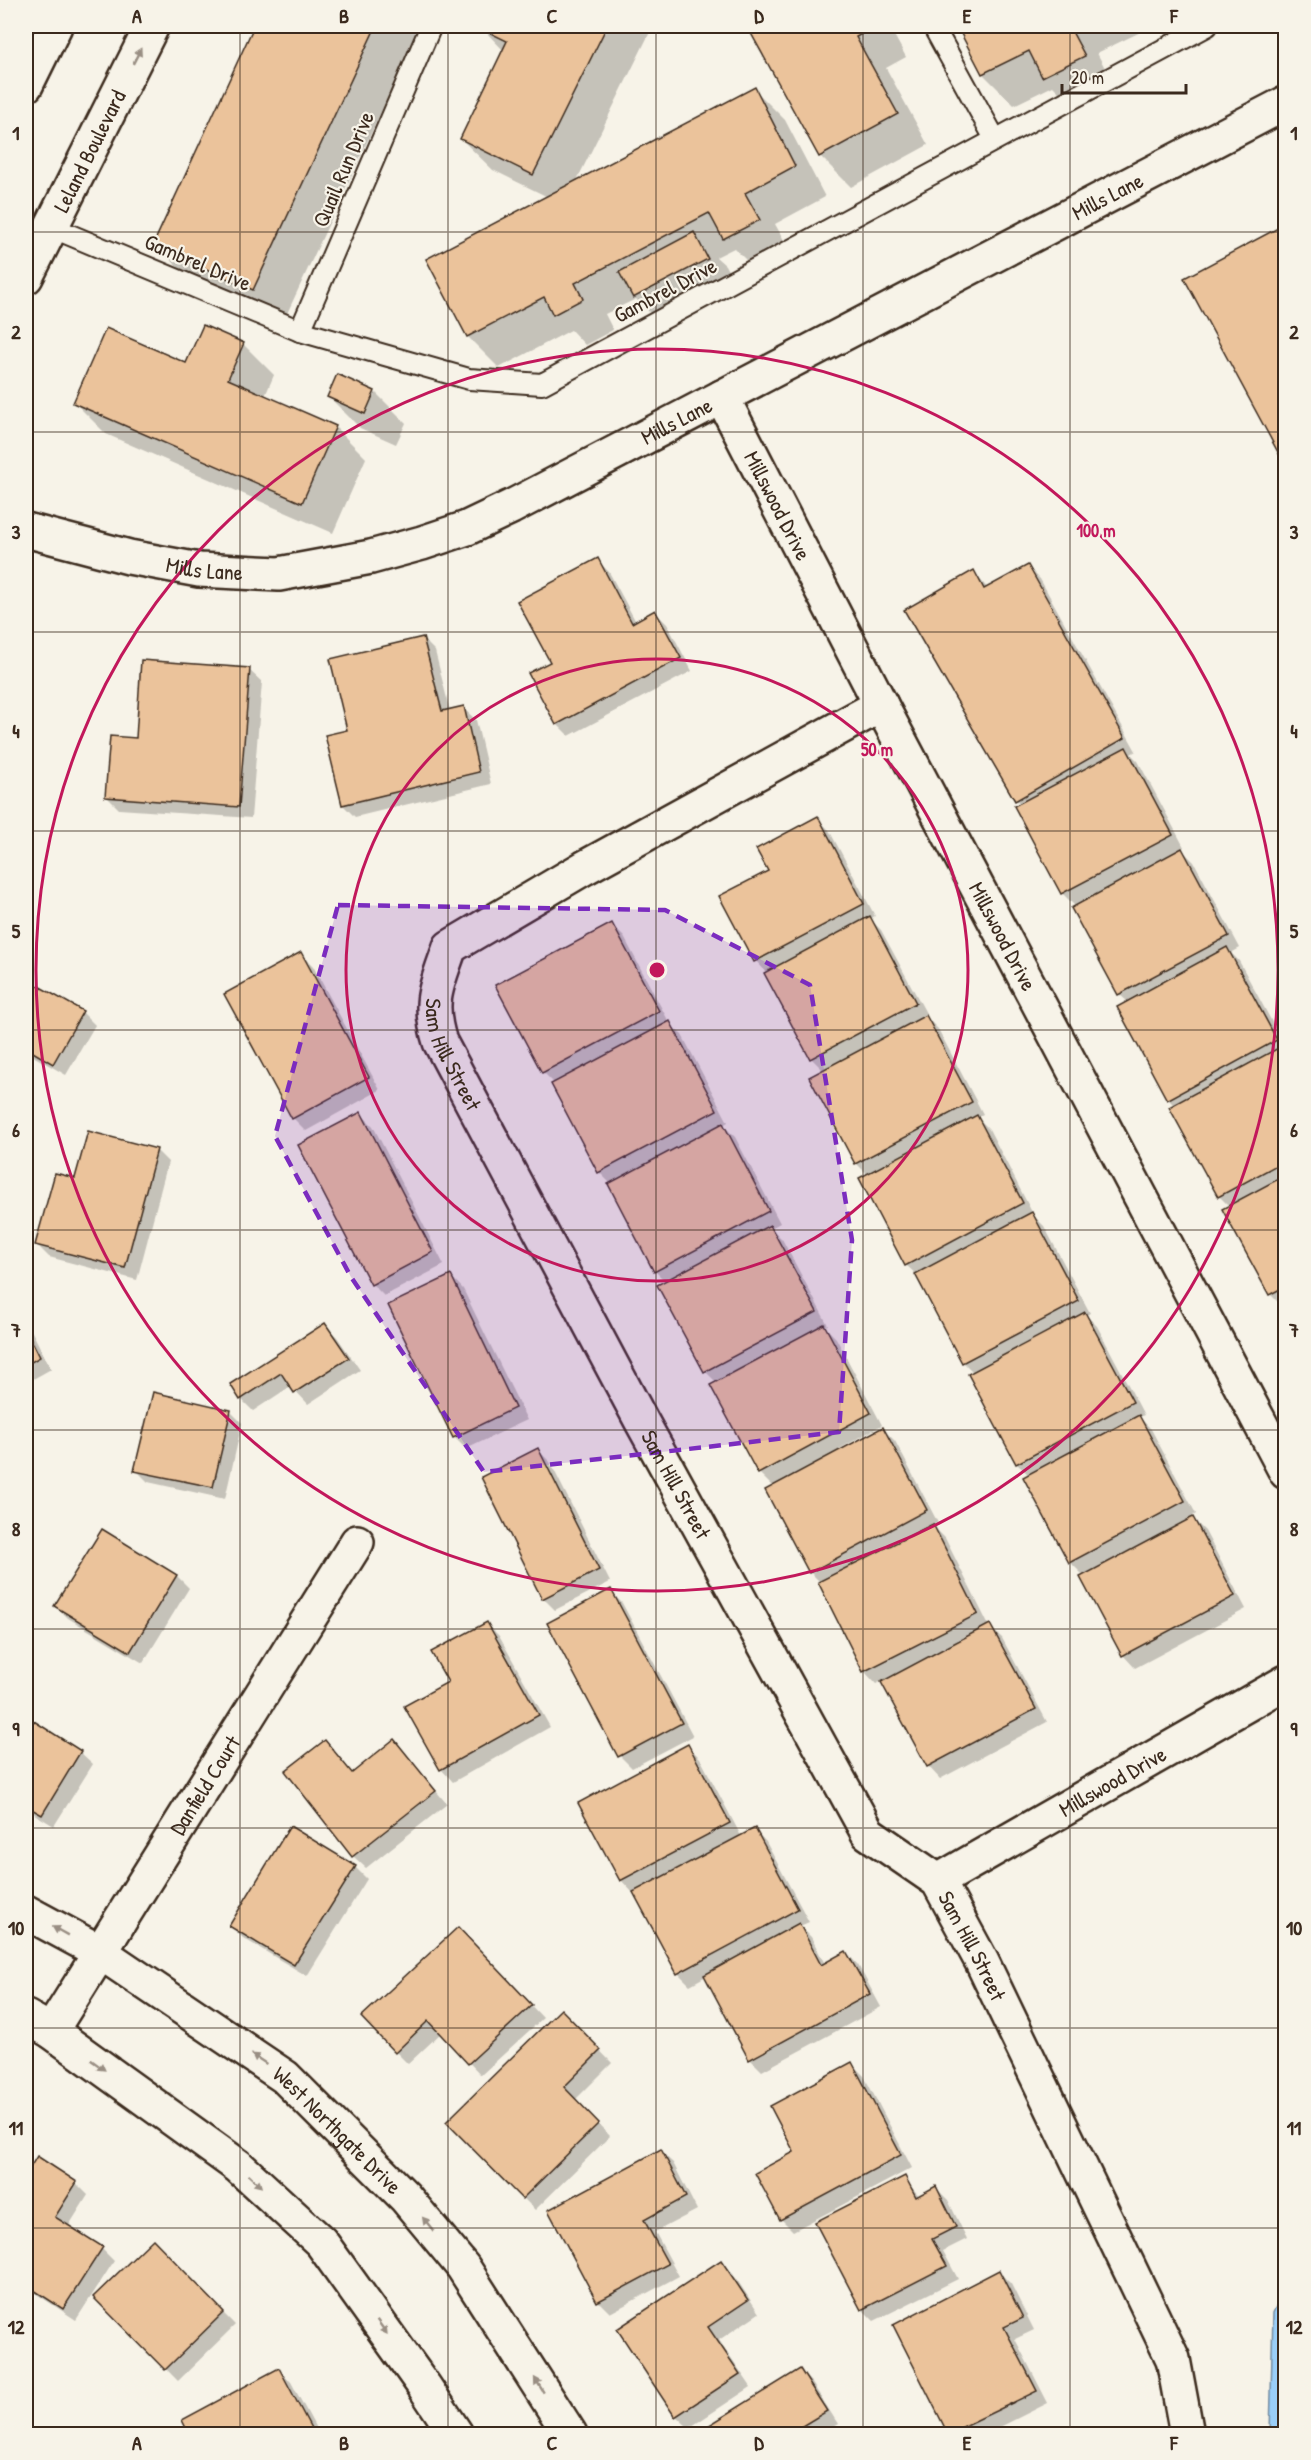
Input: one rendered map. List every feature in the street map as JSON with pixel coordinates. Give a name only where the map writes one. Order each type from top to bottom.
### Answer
[{"type":"street","points":[[26,85],[55,26]]},
{"type":"street","name":"Leland Boulevard","points":[[26,277],[152,26]]},
{"type":"street","name":"Mills Lane","points":[[26,530],[129,557],[199,570],[279,574],[371,557],[467,528],[1286,103]]},
{"type":"street","name":"Millswood Drive","points":[[722,397],[881,705],[1286,1472]]},
{"type":"street","name":"Sam Hill Street","points":[[881,705],[584,868],[450,946],[432,997],[434,1024],[440,1042],[642,1422],[868,1833],[938,1881],[982,1962],[1173,2359],[1187,2434]]},
{"type":"street","name":"Danfield Court","points":[[38,2024],[100,1952],[357,1542]]},
{"type":"street","name":"Millswood Drive","points":[[938,1881],[1286,1682]]},
{"type":"street","name":"West Northgate Drive","points":[[26,1912],[100,1952],[285,2077],[405,2197],[463,2267],[570,2434]]},
{"type":"street","points":[[38,2024],[238,2166],[321,2242],[456,2434]]},
{"type":"lane","name":"Quail Run Drive","points":[[300,331],[431,26]]},
{"type":"lane","points":[[933,26],[995,140]]},
{"type":"lane","name":"Gambrel Drive","points":[[51,227],[300,331],[469,379],[542,384],[1207,26]]},
{"type":"highlighted area","points":[[338,905],[665,910],[810,985],[852,1240],[839,1432],[484,1472],[351,1277],[275,1136]]},
{"type":"water","points":[[1285,2287],[1285,2434],[1270,2434],[1273,2313]]},
{"type":"building","points":[[254,26],[376,26],[253,290],[153,245]]},
{"type":"building","points":[[481,26],[607,26],[533,175],[460,139],[507,41],[480,28]]},
{"type":"building","points":[[747,26],[876,26],[856,37],[898,114],[819,157]]},
{"type":"building","points":[[957,26],[1069,26],[1085,56],[1042,77],[1029,51],[982,74]]},
{"type":"building","points":[[755,87],[795,166],[745,193],[760,220],[723,239],[709,213],[575,283],[583,299],[553,315],[544,297],[467,337],[426,259]]},
{"type":"building","points":[[1278,228],[1286,241],[1286,467],[1184,278]]},
{"type":"building","points":[[694,232],[708,259],[633,298],[619,272]]},
{"type":"building","points":[[203,325],[244,343],[228,379],[336,426],[302,503],[73,403],[106,328],[186,363]]},
{"type":"building","points":[[337,374],[375,391],[365,414],[327,397]]},
{"type":"building","points":[[598,558],[632,623],[655,610],[681,658],[556,725],[528,673],[550,662],[517,601]]},
{"type":"building","points":[[1028,565],[1125,738],[1015,801],[904,610],[974,570],[984,589]]},
{"type":"building","points":[[423,637],[442,711],[464,706],[479,772],[342,805],[325,735],[347,730],[330,659]]},
{"type":"building","points":[[141,660],[250,668],[239,807],[105,797],[110,736],[136,738]]},
{"type":"building","points":[[1126,747],[1173,835],[1061,894],[1014,806]]},
{"type":"building","points":[[818,816],[864,904],[754,962],[719,896],[768,871],[756,849]]},
{"type":"building","points":[[1182,848],[1229,936],[1118,995],[1071,908]]},
{"type":"building","points":[[870,916],[916,1003],[810,1059],[764,973]]},
{"type":"building","points":[[612,923],[659,1011],[542,1073],[495,985]]},
{"type":"building","points":[[1227,947],[1277,1040],[1167,1100],[1117,1007]]},
{"type":"building","points":[[301,952],[369,1077],[292,1119],[224,994]]},
{"type":"building","points":[[26,979],[83,1011],[53,1064],[26,1048]]},
{"type":"building","points":[[926,1015],[972,1102],[855,1164],[809,1077]]},
{"type":"building","points":[[670,1021],[717,1110],[598,1173],[551,1084]]},
{"type":"building","points":[[1284,1045],[1286,1160],[1218,1197],[1169,1107]]},
{"type":"building","points":[[361,1112],[433,1252],[371,1285],[298,1145]]},
{"type":"building","points":[[977,1115],[1023,1203],[905,1266],[859,1178]]},
{"type":"building","points":[[723,1123],[769,1211],[654,1272],[608,1184]]},
{"type":"building","points":[[88,1131],[157,1149],[125,1268],[35,1245],[55,1173],[75,1178]]},
{"type":"building","points":[[1286,1175],[1286,1286],[1269,1295],[1222,1209]]},
{"type":"building","points":[[1032,1212],[1079,1301],[962,1363],[915,1274]]},
{"type":"building","points":[[770,1225],[817,1312],[704,1372],[657,1285]]},
{"type":"building","points":[[451,1275],[515,1408],[453,1438],[388,1305]]},
{"type":"building","points":[[1085,1312],[1133,1402],[1016,1464],[968,1374]]},
{"type":"building","points":[[325,1323],[349,1358],[294,1393],[281,1373],[240,1400],[230,1384]]},
{"type":"building","points":[[824,1324],[871,1413],[758,1474],[710,1385]]},
{"type":"building","points":[[26,1329],[40,1357],[26,1365]]},
{"type":"building","points":[[153,1392],[231,1410],[213,1487],[134,1471]]},
{"type":"building","points":[[1139,1415],[1185,1501],[1069,1563],[1023,1477]]},
{"type":"building","points":[[883,1427],[927,1510],[809,1573],[765,1490]]},
{"type":"building","points":[[538,1448],[599,1570],[542,1599],[481,1477]]},
{"type":"building","points":[[1193,1517],[1235,1596],[1122,1656],[1080,1577]]},
{"type":"building","points":[[933,1524],[978,1614],[863,1672],[818,1582]]},
{"type":"building","points":[[102,1529],[177,1575],[130,1652],[54,1606]]},
{"type":"building","points":[[611,1589],[682,1723],[618,1757],[547,1623]]},
{"type":"building","points":[[487,1622],[539,1715],[440,1770],[404,1706],[448,1682],[431,1652]]},
{"type":"building","points":[[990,1624],[1036,1709],[927,1767],[881,1682]]},
{"type":"building","points":[[26,1716],[81,1751],[42,1815],[26,1806]]},
{"type":"building","points":[[394,1739],[436,1791],[352,1857],[285,1771],[325,1740],[352,1773]]},
{"type":"building","points":[[688,1744],[730,1823],[620,1881],[578,1803]]},
{"type":"building","points":[[290,1826],[356,1866],[294,1965],[229,1926]]},
{"type":"building","points":[[755,1828],[798,1909],[677,1974],[633,1892]]},
{"type":"building","points":[[799,1923],[821,1965],[846,1951],[870,1994],[749,2060],[704,1975]]},
{"type":"building","points":[[458,1927],[532,2005],[468,2064],[428,2021],[395,2053],[361,2017]]},
{"type":"building","points":[[561,2009],[601,2050],[564,2087],[599,2123],[522,2199],[446,2122]]},
{"type":"building","points":[[852,2062],[901,2155],[780,2220],[755,2173],[794,2152],[770,2106]]},
{"type":"building","points":[[661,2149],[686,2197],[644,2220],[668,2264],[597,2302],[548,2210]]},
{"type":"building","points":[[37,2156],[77,2182],[55,2217],[103,2247],[63,2309],[26,2285],[26,2174]]},
{"type":"building","points":[[905,2176],[916,2197],[936,2186],[956,2227],[932,2239],[947,2266],[861,2310],[815,2222]]},
{"type":"building","points":[[153,2239],[224,2312],[165,2370],[93,2297]]},
{"type":"building","points":[[721,2260],[748,2300],[708,2327],[740,2374],[675,2417],[617,2329]]},
{"type":"building","points":[[999,2270],[1023,2318],[1004,2327],[1037,2391],[948,2434],[893,2325]]},
{"type":"building","points":[[279,2368],[313,2432],[308,2434],[189,2434],[182,2420]]},
{"type":"building","points":[[800,2369],[827,2411],[789,2434],[695,2434]]}]
